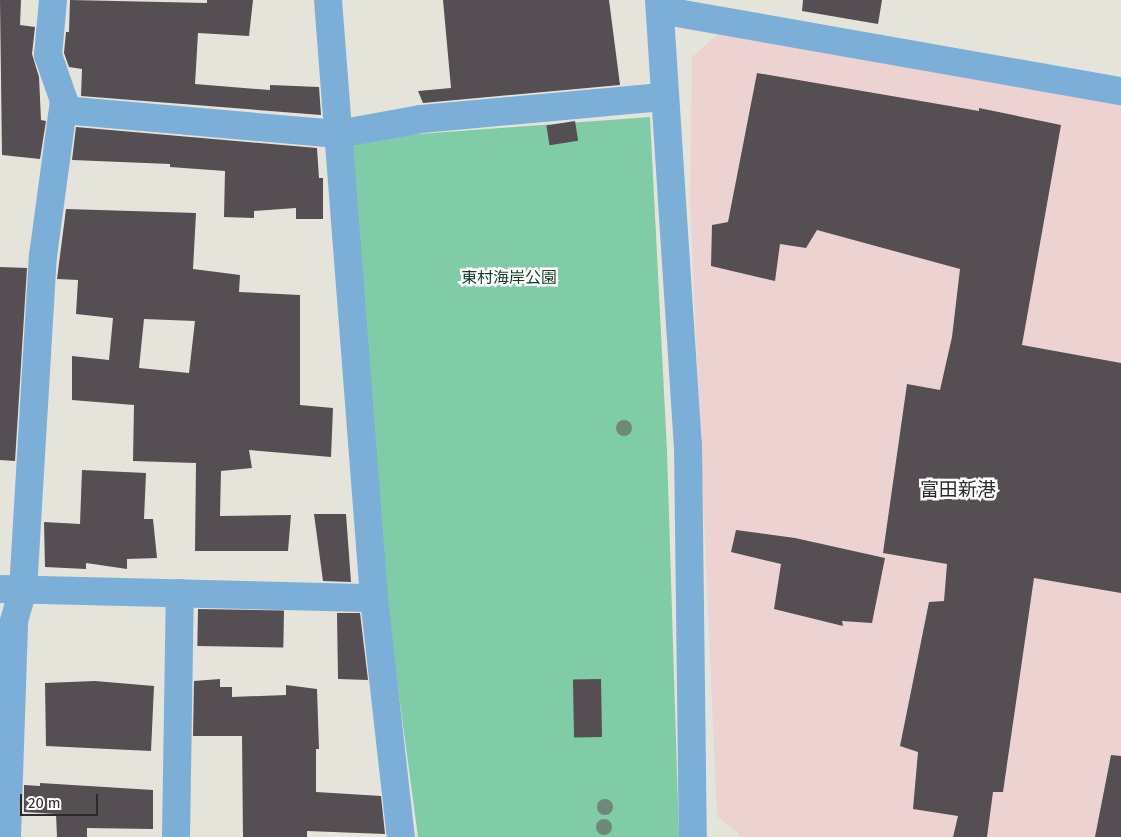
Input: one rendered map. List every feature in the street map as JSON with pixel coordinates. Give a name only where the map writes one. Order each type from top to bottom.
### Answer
[{"type":"street","points":[[7,837],[14,622],[11,589],[44,256],[64,101],[48,55],[52,0]]},
{"type":"street","points":[[328,0],[374,598],[401,837]]},
{"type":"street","points":[[693,837],[688,444],[659,5],[1121,91]]},
{"type":"street","points":[[63,110],[338,134],[421,119],[665,97]]},
{"type":"street","points":[[11,589],[374,598]]},
{"type":"street","points":[[176,837],[180,593]]},
{"type":"shaded area","points":[[720,32],[1121,102],[1121,837],[742,837],[717,816],[690,201],[692,57]]},
{"type":"green space","name":"東村海岸公園","points":[[650,117],[667,451],[679,837],[418,837],[378,538],[351,139]]},
{"type":"building","points":[[0,0],[21,0],[20,25],[35,27],[32,54],[39,77],[41,120],[46,121],[40,159],[2,155]]},
{"type":"building","points":[[70,0],[207,3],[207,0],[253,0],[249,36],[198,33],[195,84],[270,90],[270,85],[319,87],[321,115],[81,96],[82,69],[69,67],[64,53],[66,32],[69,32]]},
{"type":"building","points":[[443,0],[609,0],[620,85],[423,103],[418,91],[451,88]]},
{"type":"building","points":[[803,0],[882,0],[878,24],[802,11]]},
{"type":"building","points":[[757,73],[979,111],[979,108],[1061,125],[1022,345],[1121,363],[1121,593],[1034,578],[1003,792],[993,792],[987,837],[953,837],[958,816],[913,809],[918,752],[900,746],[929,602],[944,601],[947,564],[883,553],[907,384],[940,390],[952,337],[960,269],[817,230],[806,248],[780,244],[775,281],[711,266],[712,225],[728,222]]},
{"type":"building","points":[[575,121],[578,141],[549,145],[546,126]]},
{"type":"building","points":[[76,127],[317,148],[319,178],[323,178],[323,219],[296,219],[296,208],[254,211],[254,218],[224,217],[225,171],[170,167],[170,164],[72,160]]},
{"type":"building","points":[[66,209],[196,213],[193,269],[240,275],[239,292],[300,295],[300,405],[333,408],[331,457],[249,450],[252,468],[221,471],[220,516],[291,515],[288,551],[195,551],[196,463],[133,461],[134,405],[72,400],[72,356],[109,360],[113,318],[76,314],[78,280],[57,279]],"holes":[[[144,319],[195,321],[189,373],[139,368]]]},
{"type":"building","points":[[0,267],[27,268],[15,461],[0,460]]},
{"type":"building","points":[[82,470],[146,473],[144,519],[153,519],[157,558],[127,559],[127,569],[86,563],[86,569],[45,567],[44,522],[80,524]]},
{"type":"building","points":[[314,514],[346,514],[351,582],[323,581]]},
{"type":"building","points":[[736,530],[795,538],[885,558],[872,623],[842,621],[843,626],[774,609],[781,564],[731,552]]},
{"type":"building","points":[[198,609],[284,611],[283,647],[197,646]]},
{"type":"building","points":[[337,613],[360,613],[368,680],[338,679]]},
{"type":"building","points":[[220,679],[220,687],[232,687],[232,697],[286,695],[286,685],[317,689],[319,749],[316,749],[316,792],[381,796],[385,834],[307,831],[307,837],[243,837],[242,736],[193,736],[194,681]]},
{"type":"building","points":[[573,679],[601,679],[602,737],[574,737]]},
{"type":"building","points":[[95,681],[154,686],[151,751],[46,746],[45,683]]},
{"type":"building","points":[[1111,755],[1121,756],[1121,837],[1095,837]]},
{"type":"building","points":[[40,783],[153,790],[153,829],[87,828],[87,837],[57,837],[56,814],[24,812],[24,785],[40,786]]},
{"type":"district","name":"富田新港","points":[[958,490]]}]
